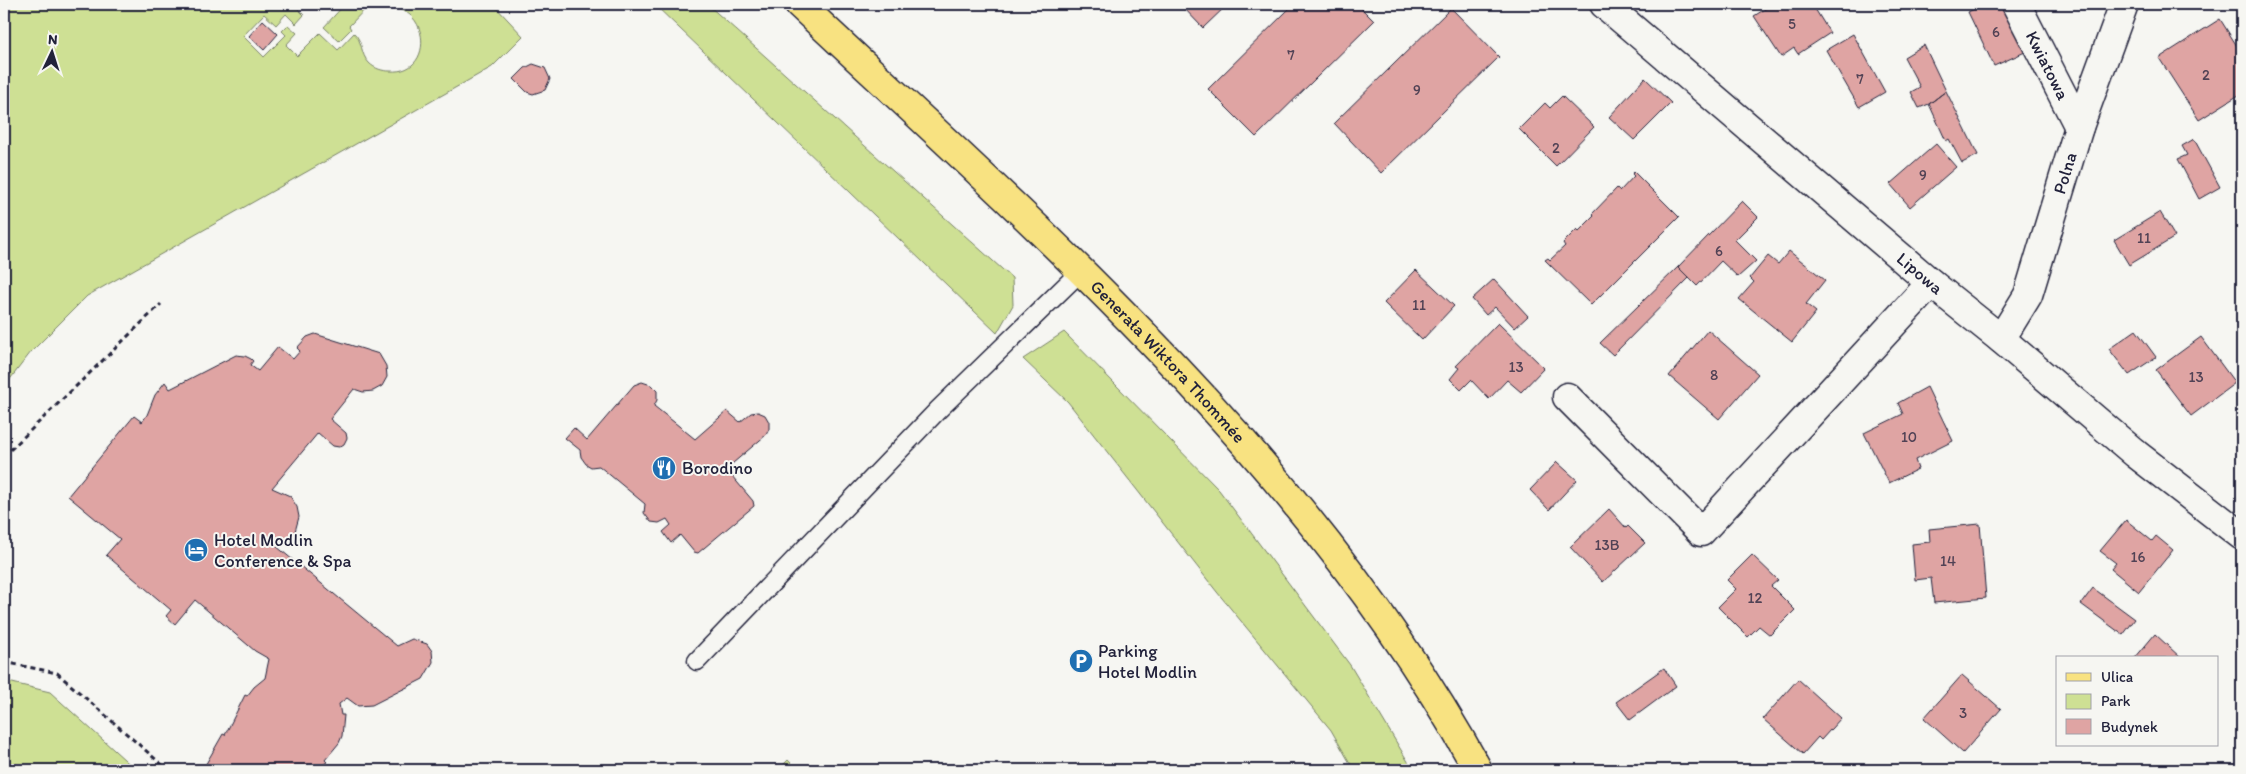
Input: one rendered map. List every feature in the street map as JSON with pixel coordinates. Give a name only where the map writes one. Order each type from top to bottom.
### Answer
[{"type":"main road","name":"Generała Wiktora Thommée","points":[[799,4],[1081,271],[1210,404],[1286,492],[1357,583],[1392,631],[1430,689],[1478,770]]},
{"type":"main road","points":[[824,4],[866,66]]},
{"type":"street","name":"Lipowa","points":[[1604,4],[1931,283],[2001,339],[2136,454],[2242,536]]},
{"type":"street","name":"Kwiatowa","points":[[2016,4],[2079,127]]},
{"type":"street","name":"Polna","points":[[2001,339],[2028,295],[2079,127],[2124,4]]},
{"type":"street","points":[[1567,397],[1701,532],[1931,283]]},
{"type":"lane","points":[[697,660],[938,410],[1081,271]]},
{"type":"path","points":[[4,456],[161,304]]},
{"type":"path","points":[[4,662],[57,674],[168,770]]},
{"type":"green space","points":[[4,4],[293,4],[304,15],[296,24],[286,14],[276,25],[264,14],[243,36],[264,57],[286,35],[282,31],[288,25],[297,33],[286,45],[297,56],[320,33],[338,50],[354,33],[369,63],[376,68],[387,71],[405,69],[415,62],[421,51],[422,38],[418,26],[411,15],[399,9],[384,9],[377,4],[493,4],[523,36],[492,67],[87,296],[31,352],[4,387]]},
{"type":"green space","points":[[345,4],[370,4],[349,26],[351,29],[339,41],[324,27]]},
{"type":"green space","points":[[654,4],[707,4],[1012,278],[1013,305],[997,333]]},
{"type":"green space","points":[[1064,332],[1219,490],[1350,665],[1413,770],[1354,770],[1331,730],[1217,592],[1068,402],[1023,359]]},
{"type":"green space","points":[[4,681],[50,692],[136,770],[4,770]]},
{"type":"green space","points":[[788,760],[798,770],[778,770]]},
{"type":"building","points":[[1180,4],[1228,4],[1203,28]]},
{"type":"building","points":[[1294,4],[1357,4],[1374,21],[1256,137],[1208,89]]},
{"type":"building","points":[[1773,4],[1812,4],[1830,33],[1798,54],[1794,48],[1781,57],[1754,16]]},
{"type":"building","points":[[1984,4],[2001,4],[2025,52],[1994,66],[1968,12]]},
{"type":"building","points":[[1451,8],[1499,57],[1381,173],[1334,123]]},
{"type":"building","points":[[2220,19],[2242,54],[2242,93],[2199,120],[2159,58]]},
{"type":"building","points":[[263,20],[278,34],[264,50],[249,36]]},
{"type":"building","points":[[1853,34],[1885,92],[1859,107],[1826,50]]},
{"type":"building","points":[[1924,45],[1946,91],[1929,104],[1919,108],[1911,92],[1920,87],[1904,57]]},
{"type":"building","points":[[533,64],[545,68],[550,79],[545,90],[533,94],[527,92],[514,79],[525,68]]},
{"type":"building","points":[[1645,78],[1671,103],[1634,140],[1609,117]]},
{"type":"building","points":[[1946,91],[1978,155],[1962,163],[1949,139],[1946,141],[1929,104]]},
{"type":"building","points":[[1562,96],[1594,127],[1556,166],[1519,129],[1545,103],[1550,108]]},
{"type":"building","points":[[2194,139],[2220,187],[2199,199],[2178,159],[2187,155],[2182,146]]},
{"type":"building","points":[[1936,144],[1956,167],[1910,207],[1890,184]]},
{"type":"building","points":[[1634,172],[1679,217],[1591,305],[1545,260],[1548,258],[1550,260],[1565,246],[1563,243],[1594,216],[1592,214],[1617,188],[1620,191],[1634,176],[1632,174]]},
{"type":"building","points":[[1742,201],[1758,217],[1735,240],[1756,261],[1738,277],[1721,261],[1697,286],[1678,267]]},
{"type":"building","points":[[2160,212],[2175,237],[2129,265],[2114,240]]},
{"type":"building","points":[[1789,251],[1825,280],[1806,304],[1816,312],[1792,342],[1739,299],[1754,282],[1750,278],[1768,256],[1778,264]]},
{"type":"building","points":[[1678,267],[1689,278],[1613,355],[1600,343]]},
{"type":"building","points":[[1416,270],[1454,306],[1422,340],[1384,303]]},
{"type":"building","points":[[1494,279],[1528,316],[1515,328],[1495,307],[1486,315],[1472,299]]},
{"type":"building","points":[[1498,323],[1544,368],[1521,392],[1507,380],[1489,399],[1471,380],[1461,390],[1450,379],[1459,368],[1456,366]]},
{"type":"building","points":[[1708,330],[1758,374],[1719,419],[1669,376]]},
{"type":"building","points":[[2136,330],[2156,357],[2129,375],[2109,349]]},
{"type":"building","name":"Hotel Modlin Conference & Spa","points":[[315,334],[379,354],[386,366],[387,377],[382,386],[373,391],[363,392],[354,389],[330,419],[346,433],[347,438],[344,444],[339,447],[333,446],[318,433],[272,488],[290,496],[297,507],[299,517],[294,535],[285,543],[276,546],[397,646],[412,639],[427,644],[432,651],[433,662],[423,679],[372,705],[358,706],[347,698],[339,704],[341,715],[344,715],[342,736],[339,743],[325,760],[327,762],[316,770],[204,770],[223,734],[225,735],[245,695],[247,696],[265,678],[269,659],[255,651],[195,600],[175,624],[166,616],[171,610],[106,555],[120,539],[68,496],[134,416],[142,422],[155,395],[165,382],[170,389],[236,355],[251,359],[253,361],[250,365],[258,371],[278,347],[293,359],[300,351],[297,348],[307,337]]},
{"type":"building","points":[[2201,337],[2235,383],[2191,416],[2156,370]]},
{"type":"building","name":"Borodino","points":[[642,382],[651,385],[657,391],[657,400],[654,406],[695,439],[727,411],[740,422],[751,413],[758,412],[765,415],[769,422],[769,429],[766,435],[726,469],[753,501],[754,506],[698,553],[694,552],[680,535],[671,543],[663,532],[671,525],[667,519],[659,523],[651,522],[644,513],[645,504],[599,466],[591,467],[586,464],[581,457],[580,450],[565,438],[574,428],[587,440],[634,385]]},
{"type":"building","points":[[1927,387],[1953,441],[1915,460],[1918,469],[1889,483],[1864,433],[1903,414],[1898,403]]},
{"type":"building","points":[[1557,462],[1577,480],[1549,510],[1530,490]]},
{"type":"building","points":[[1609,509],[1626,528],[1628,526],[1645,543],[1603,582],[1570,547]]},
{"type":"building","points":[[2126,520],[2152,541],[2156,536],[2173,550],[2139,592],[2111,569],[2116,563],[2100,551]]},
{"type":"building","points":[[1980,524],[1986,598],[1934,603],[1931,578],[1915,580],[1912,544],[1930,542],[1929,529]]},
{"type":"building","points":[[1752,555],[1778,580],[1771,586],[1795,610],[1770,635],[1759,626],[1748,637],[1718,607],[1736,589],[1727,580]]},
{"type":"building","points":[[2093,588],[2135,619],[2123,635],[2081,604]]},
{"type":"building","points":[[2155,634],[2179,656],[2137,656]]},
{"type":"building","points":[[1664,668],[1676,686],[1630,720],[1616,702]]},
{"type":"building","points":[[1962,675],[2001,709],[1963,753],[1924,718]]},
{"type":"building","points":[[1798,679],[1841,718],[1821,740],[1818,737],[1803,754],[1763,719]]},
{"type":"place","name":"Borodino","points":[[664,468]]},
{"type":"place","name":"Hotel Modlin Conference & Spa","points":[[196,550]]},
{"type":"place","name":"Parking Hotel Modlin","points":[[1081,661]]}]
